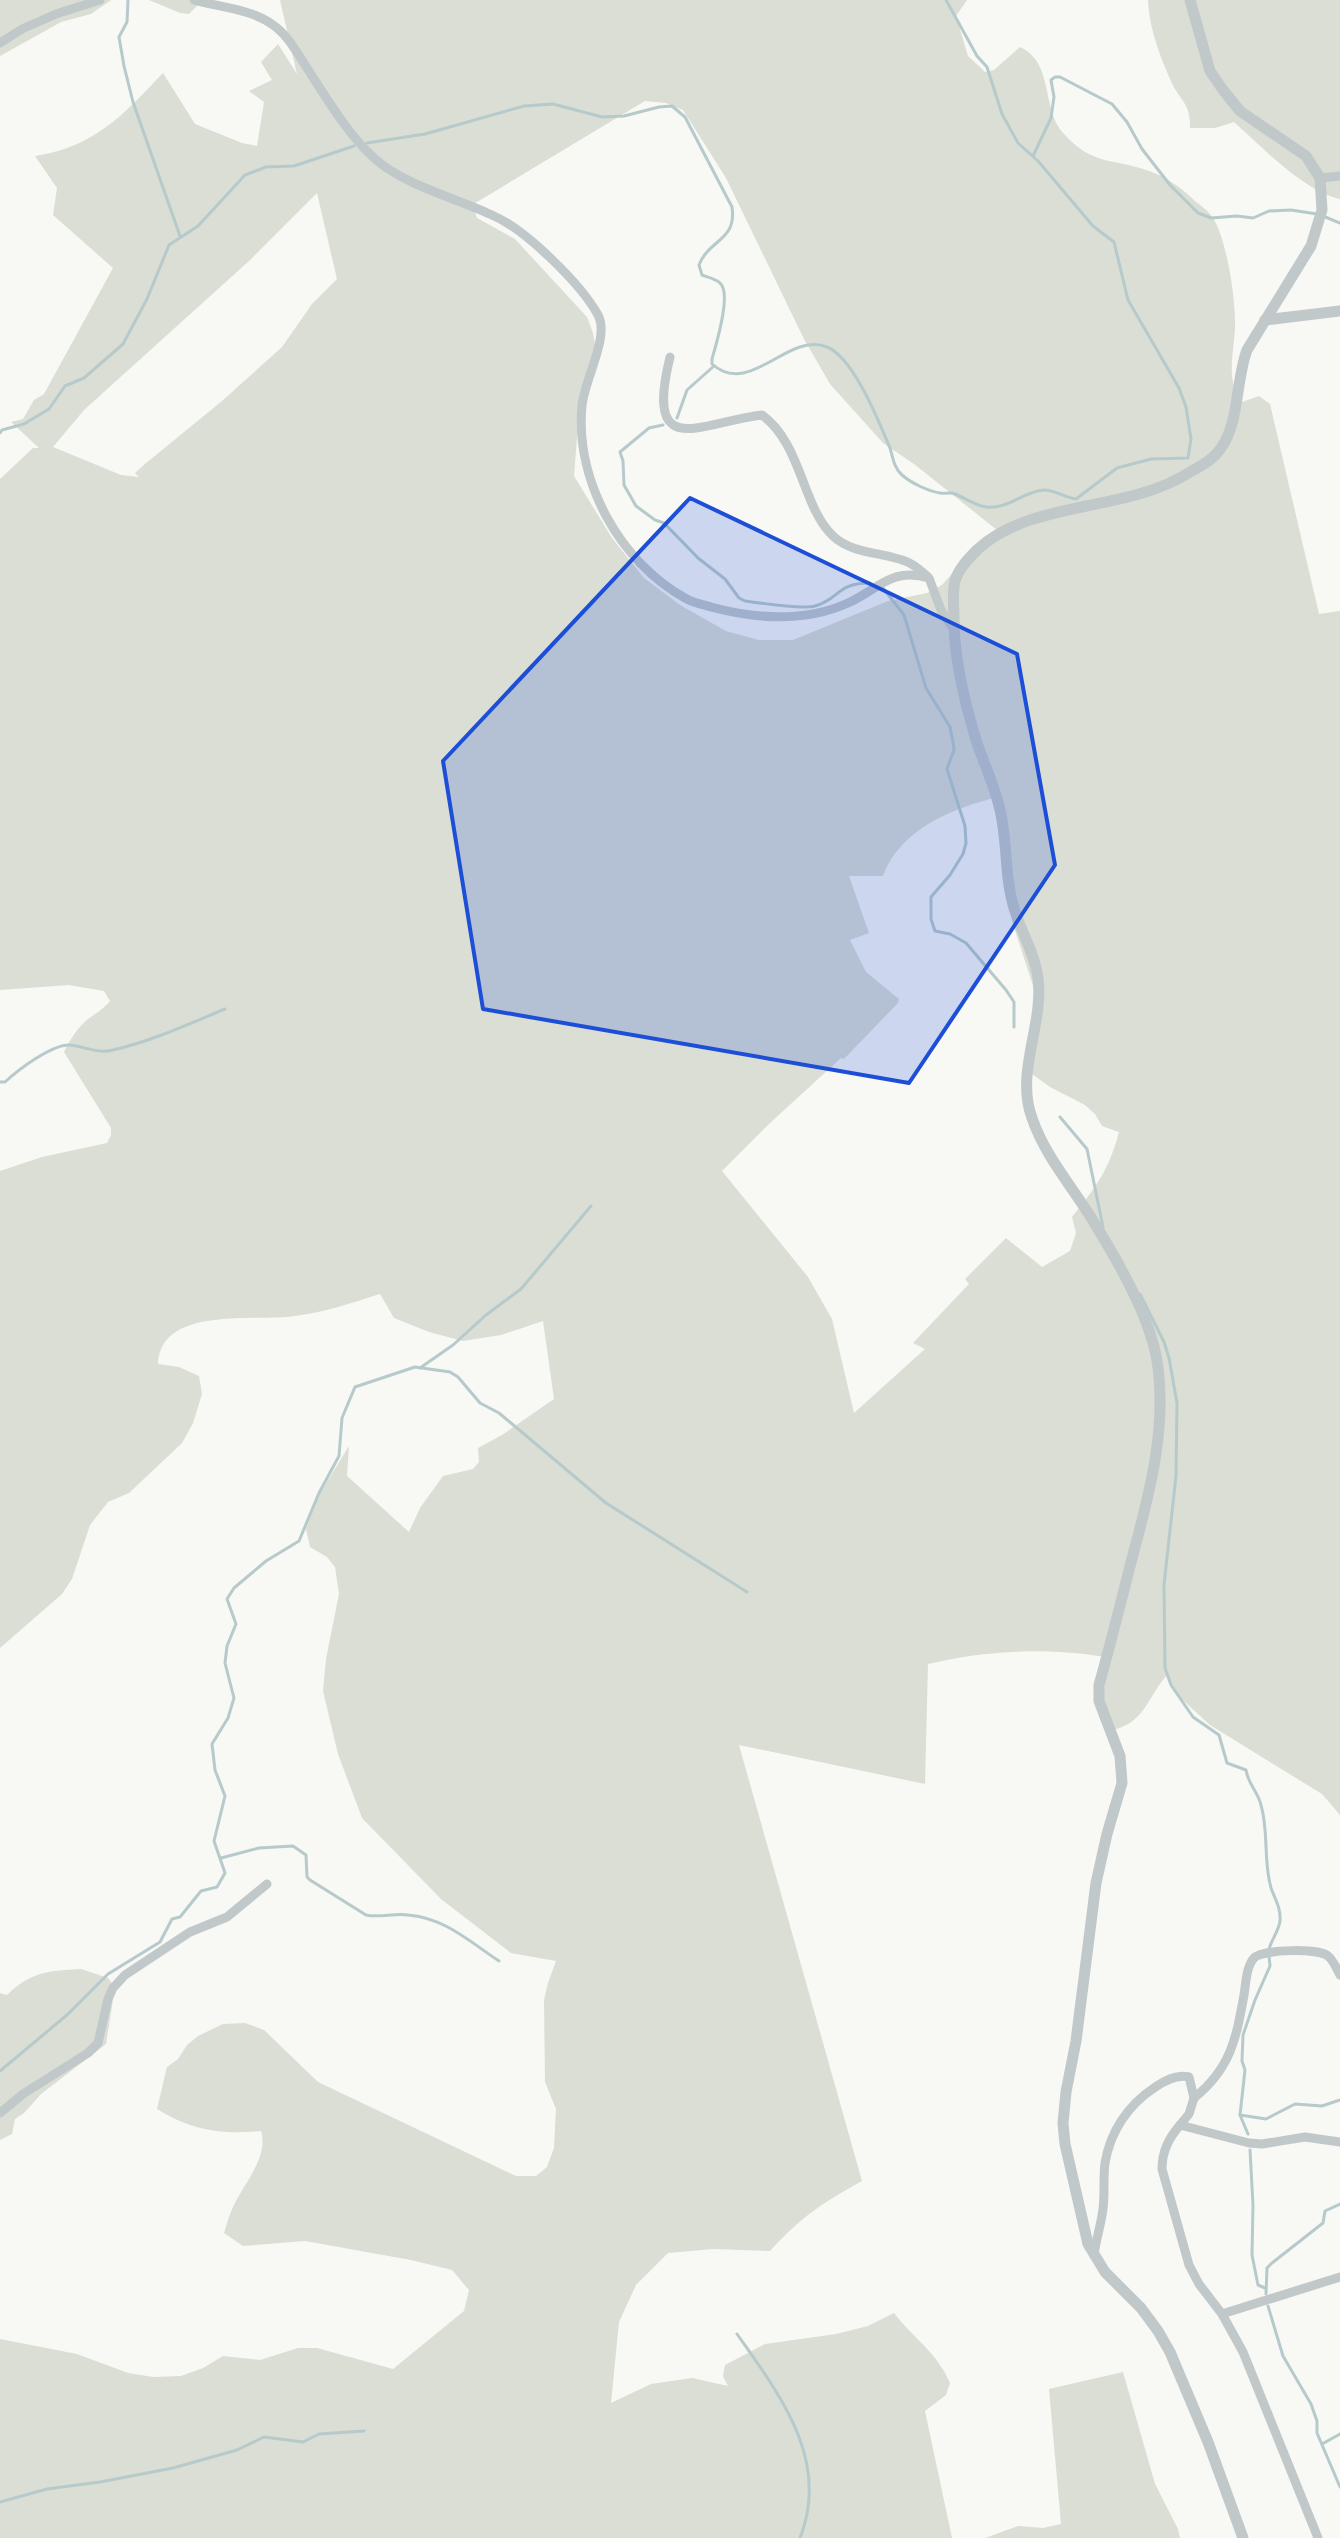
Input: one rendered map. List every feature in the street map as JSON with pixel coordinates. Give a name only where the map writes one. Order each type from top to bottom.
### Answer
[{"type":"street","points":[[0,43],[22,29],[100,0]]},
{"type":"street","points":[[1190,0],[1210,71],[1240,111],[1306,156],[1320,178],[1321,215],[1311,246],[1253,338],[1242,363],[1231,427],[1222,448],[1206,463],[1173,484],[1133,497],[1029,520],[994,537],[968,558],[958,572],[954,585],[954,630],[969,713],[1000,809],[1005,834],[1010,893],[1014,910],[1034,960],[1038,979],[1037,1024],[1027,1074],[1026,1100],[1031,1116],[1051,1160],[1091,1218],[1135,1296],[1153,1341],[1159,1382],[1158,1438],[1152,1478],[1142,1525],[1099,1684],[1102,1709],[1120,1756],[1122,1783],[1099,1867],[1063,2122],[1065,2144],[1082,2228],[1094,2255],[1105,2272],[1141,2308],[1158,2331],[1170,2352],[1208,2442],[1243,2538]]},
{"type":"street","points":[[200,1],[265,19],[276,26],[293,46],[342,120],[376,159],[433,192],[496,216],[512,225],[555,262],[592,307],[599,317],[602,335],[588,375],[582,407],[583,447],[592,483],[619,538],[652,576],[687,600],[744,615],[774,618],[798,616],[848,603],[900,575],[913,574],[929,578]]},
{"type":"street","points":[[1320,178],[1340,176]]},
{"type":"street","points":[[1265,320],[1340,311]]},
{"type":"street","points":[[670,357],[664,382],[663,401],[667,418],[677,428],[692,429],[713,426],[762,415],[773,423],[800,469],[820,520],[833,536],[846,545],[904,560],[914,565],[929,578],[941,610],[954,630]]},
{"type":"street","points":[[0,2113],[23,2094],[88,2053],[98,2043],[108,1999],[113,1988],[125,1975],[190,1932],[227,1917],[267,1884]]},
{"type":"street","points":[[1194,2098],[1212,2084],[1228,2058],[1239,2023],[1248,1973],[1254,1958],[1258,1955],[1275,1952],[1321,1952],[1329,1956],[1340,1975]]},
{"type":"street","points":[[1094,2255],[1103,2209],[1105,2164],[1115,2130],[1128,2110],[1144,2094],[1172,2078],[1189,2077],[1194,2098],[1189,2114],[1171,2135],[1166,2146],[1162,2157],[1162,2169],[1189,2265],[1199,2284],[1222,2314],[1243,2352],[1286,2453],[1318,2538]]},
{"type":"street","points":[[1180,2125],[1249,2143],[1262,2144],[1304,2137],[1340,2142]]},
{"type":"street","points":[[1222,2314],[1340,2277]]},
{"type":"highlighted area","points":[[690,498],[1017,654],[1055,865],[909,1083],[483,1009],[443,761]]},
{"type":"shaded area","points":[[0,0],[111,0],[91,14],[61,22],[0,56]]},
{"type":"shaded area","points":[[149,0],[198,0],[197,6],[189,14],[180,13]]},
{"type":"shaded area","points":[[280,0],[967,0],[956,16],[968,56],[985,72],[994,70],[1020,47],[1031,54],[1038,63],[1043,75],[1052,112],[1057,124],[1075,144],[1084,151],[1104,160],[1136,167],[1162,177],[1186,193],[1213,218],[1226,255],[1232,287],[1235,316],[1232,366],[1234,385],[1242,402],[1259,396],[1270,404],[1319,614],[1340,611],[1340,1815],[1322,1794],[1210,1725],[1174,1692],[1167,1675],[1138,1716],[1131,1722],[1109,1731],[1103,1694],[1109,1658],[1065,1652],[995,1653],[928,1664],[925,1784],[739,1745],[862,2181],[835,2196],[813,2212],[792,2229],[770,2251],[713,2249],[668,2253],[636,2285],[619,2322],[611,2403],[651,2384],[692,2378],[728,2386],[723,2376],[725,2365],[765,2344],[836,2334],[868,2326],[894,2313],[938,2362],[950,2383],[946,2395],[925,2411],[952,2538],[0,2538],[0,2339],[77,2354],[128,2373],[153,2377],[181,2376],[203,2368],[223,2356],[260,2360],[298,2348],[317,2348],[393,2369],[464,2311],[469,2290],[452,2270],[411,2260],[305,2241],[243,2246],[224,2233],[233,2207],[259,2160],[263,2141],[261,2131],[233,2132],[207,2129],[182,2122],[157,2109],[167,2067],[178,2059],[187,2045],[198,2036],[223,2024],[245,2023],[264,2030],[318,2082],[516,2176],[536,2176],[547,2167],[554,2148],[556,2109],[545,2082],[544,2000],[556,1961],[511,1953],[441,1899],[362,1818],[338,1754],[323,1691],[326,1659],[339,1594],[335,1567],[327,1557],[310,1547],[306,1529],[317,1498],[349,1446],[347,1476],[409,1532],[420,1508],[443,1476],[473,1469],[479,1462],[478,1448],[502,1435],[554,1399],[543,1321],[501,1335],[463,1341],[429,1332],[394,1318],[380,1294],[338,1307],[306,1314],[213,1320],[192,1324],[175,1332],[163,1345],[158,1364],[179,1367],[199,1376],[202,1394],[193,1423],[182,1443],[129,1493],[108,1502],[90,1525],[72,1579],[62,1594],[0,1648],[0,1171],[42,1157],[107,1143],[111,1135],[111,1128],[64,1052],[80,1026],[110,1001],[104,991],[69,985],[0,990],[0,479],[33,448],[39,448],[11,422],[23,419],[34,400],[44,394],[113,268],[53,215],[57,188],[35,156],[56,152],[92,137],[121,115],[163,73],[195,124],[242,143],[257,146],[264,102],[249,91],[272,80],[261,62],[278,44],[297,74]],"holes":[[[645,101],[666,103],[683,110],[726,178],[804,339],[830,384],[883,443],[914,464],[997,530],[971,552],[942,585],[927,593],[888,601],[793,640],[759,640],[726,631],[680,605],[644,578],[612,538],[574,476],[578,425],[596,350],[593,333],[587,317],[515,239],[477,218],[472,205]],[[317,193],[337,279],[312,304],[282,347],[222,401],[135,473],[139,477],[121,475],[53,447],[84,410],[249,261]],[[998,797],[1003,810],[1012,921],[1037,998],[1032,1074],[1050,1087],[1085,1105],[1095,1114],[1102,1126],[1119,1132],[1111,1157],[1101,1178],[1072,1217],[1076,1233],[1070,1251],[1042,1267],[1006,1238],[965,1279],[969,1284],[913,1343],[925,1349],[854,1413],[832,1319],[808,1277],[722,1171],[770,1123],[841,1058],[844,1059],[898,1003],[899,999],[866,972],[850,940],[869,933],[849,876],[883,876],[891,860],[902,845],[915,833],[946,814]]]},
{"type":"shaded area","points":[[1148,0],[1340,0],[1340,199],[1312,187],[1298,177],[1270,155],[1234,122],[1215,128],[1190,128],[1189,112],[1173,86],[1158,50],[1150,20]]},
{"type":"shaded area","points":[[81,1969],[108,1978],[115,1987],[106,2044],[41,2094],[24,2113],[15,2119],[12,2134],[0,2140],[0,1993],[7,1995],[25,1981],[41,1974]]},
{"type":"shaded area","points":[[1123,2372],[1155,2484],[1178,2529],[1180,2538],[985,2538],[1018,2526],[1043,2528],[1061,2524],[1049,2389]]},
{"type":"waterway","points":[[128,0],[127,22],[119,37],[124,66],[133,102],[180,236]]},
{"type":"waterway","points":[[367,143],[425,134],[524,106],[553,104],[602,117],[624,116],[659,107],[672,106],[685,117],[732,207],[730,227],[721,239],[703,256],[699,265],[702,275],[714,279],[720,283],[723,289],[724,308],[712,364],[726,372],[741,373],[755,369],[798,348],[812,345],[827,347],[837,353],[847,364],[865,392],[899,472],[910,481],[925,489],[955,494],[974,504],[986,507],[1001,506],[1037,491],[1044,490],[1076,499],[1117,468],[1151,459],[1188,458],[1191,439],[1186,407],[1179,388],[1128,300],[1114,242],[1093,226],[1038,161],[1018,143],[1002,114],[987,67],[977,56],[946,0]]},
{"type":"waterway","points":[[1033,156],[1051,118],[1054,97],[1051,80],[1055,77],[1060,77],[1112,104],[1127,122],[1142,149],[1170,185],[1198,213],[1211,218],[1237,216],[1253,218],[1269,211],[1291,210],[1317,214]]},
{"type":"waterway","points":[[0,433],[2,430],[24,424],[49,409],[65,386],[84,378],[123,344],[147,299],[169,245],[198,226],[245,175],[266,167],[294,166],[354,146]]},
{"type":"waterway","points":[[1323,216],[1340,223]]},
{"type":"waterway","points":[[677,418],[687,390],[714,366]]},
{"type":"waterway","points":[[663,425],[649,428],[620,452],[623,461],[624,485],[636,506],[655,520],[664,523],[698,558],[725,579],[739,598],[745,601],[770,605],[809,607],[823,603],[844,588],[870,583]]},
{"type":"waterway","points":[[883,588],[904,615],[926,688],[950,727],[953,742],[954,750],[947,769],[965,826],[966,843],[963,854],[950,875],[931,897],[931,919],[935,931],[950,934],[966,943],[1006,990],[1014,1002],[1014,1027]]},
{"type":"waterway","points":[[0,1082],[5,1082],[27,1064],[55,1048],[71,1045],[97,1051],[113,1050],[156,1037],[225,1009]]},
{"type":"waterway","points":[[1060,1117],[1087,1149],[1103,1227]]},
{"type":"waterway","points":[[420,1368],[453,1345],[486,1315],[521,1289],[591,1206]]},
{"type":"waterway","points":[[1140,1294],[1164,1342],[1169,1358],[1177,1403],[1176,1476],[1164,1585],[1165,1668],[1171,1685],[1193,1717],[1219,1735],[1227,1763],[1246,1770],[1249,1780],[1260,1800],[1265,1825],[1267,1867],[1271,1888],[1280,1916],[1278,1928],[1269,1949]]},
{"type":"waterway","points":[[0,2071],[67,2015],[108,1974],[160,1942],[172,1919],[180,1917],[201,1891],[217,1887],[225,1873],[214,1841],[225,1796],[215,1770],[212,1744],[228,1718],[234,1698],[225,1663],[227,1646],[236,1624],[227,1599],[234,1588],[266,1561],[299,1541],[319,1493],[339,1456],[342,1418],[355,1387],[415,1367],[450,1372],[458,1377],[480,1403],[499,1413],[606,1503],[747,1592]]},
{"type":"waterway","points":[[221,1858],[259,1848],[293,1846],[306,1855],[307,1877],[310,1880],[366,1915],[403,1915],[434,1921],[456,1932],[499,1961]]},
{"type":"waterway","points":[[1248,2134],[1240,2115],[1245,2070],[1242,2061],[1243,2035],[1255,2000],[1270,1966],[1269,1956]]},
{"type":"waterway","points":[[1240,2115],[1266,2119],[1295,2104],[1322,2106],[1340,2100]]},
{"type":"waterway","points":[[1250,2150],[1253,2205],[1252,2255],[1258,2285],[1265,2288]]},
{"type":"waterway","points":[[1266,2294],[1267,2268],[1323,2223],[1325,2211],[1340,2204]]},
{"type":"waterway","points":[[1268,2306],[1283,2356],[1311,2404],[1317,2421],[1317,2433],[1340,2487]]},
{"type":"waterway","points":[[737,2334],[784,2404],[796,2429],[805,2455],[809,2482],[808,2509],[800,2538]]},
{"type":"waterway","points":[[0,2502],[47,2489],[100,2482],[173,2468],[237,2450],[264,2437],[303,2442],[319,2434],[364,2431]]},
{"type":"waterway","points":[[1322,2444],[1340,2434]]}]
